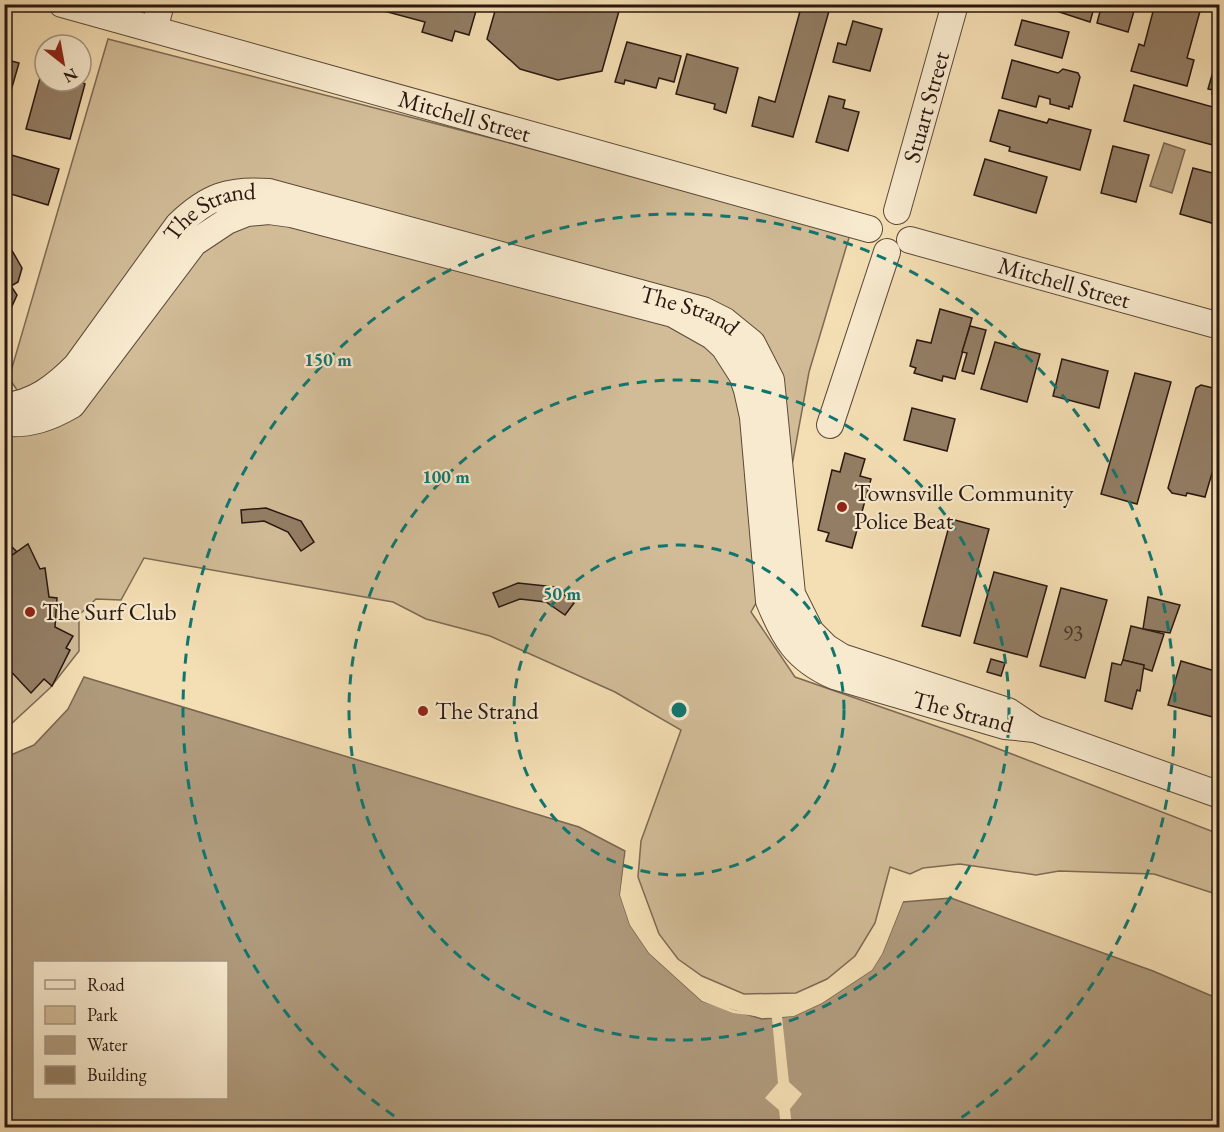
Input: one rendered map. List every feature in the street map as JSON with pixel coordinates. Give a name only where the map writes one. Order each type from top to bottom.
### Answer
[{"type":"street","name":"Mitchell Street","points":[[62,4],[870,229]]},
{"type":"street","points":[[154,29],[161,4]]},
{"type":"street","name":"Stuart Street","points":[[897,211],[955,4]]},
{"type":"street","name":"The Strand","points":[[4,406],[27,402],[60,382],[76,366],[178,225],[195,208],[233,191],[269,192],[703,310],[724,321],[752,343],[771,380],[792,594],[811,632],[826,647],[842,657],[1008,711],[1035,729]]},
{"type":"street","name":"The Strand","points":[[4,423],[33,422],[55,415],[72,405],[194,243],[228,221],[247,213],[269,211],[291,214],[673,314],[712,336],[732,357],[742,375],[753,417],[769,601],[777,620],[801,657],[814,667],[834,676],[1005,726],[1035,729],[1220,795]]},
{"type":"street","points":[[897,211],[908,219],[911,225],[910,240],[901,250],[887,252],[876,247],[870,229],[879,213],[897,211]]},
{"type":"street","name":"Mitchell Street","points":[[910,240],[1220,326]]},
{"type":"street","points":[[830,425],[887,252]]},
{"type":"green space","points":[[108,39],[851,231],[809,372],[772,575],[751,612],[795,677],[973,739],[1219,834],[1219,895],[1154,874],[1059,871],[1036,875],[960,864],[923,868],[910,874],[890,867],[875,923],[855,956],[827,979],[796,993],[744,994],[702,976],[678,959],[659,934],[638,877],[641,841],[681,730],[615,692],[490,636],[426,619],[393,602],[144,558],[121,600],[96,599],[79,615],[79,651],[50,688],[11,724],[5,726],[5,433],[41,426],[9,378]]},
{"type":"water","points":[[1164,143],[1185,150],[1172,193],[1150,186]]},
{"type":"water","points":[[84,677],[579,827],[625,851],[620,895],[630,925],[649,953],[702,1001],[762,1019],[794,1016],[822,1003],[872,970],[882,954],[903,902],[951,898],[1153,971],[1219,999],[1219,1127],[5,1127],[4,758],[34,745],[68,709]]},
{"type":"pier","points":[[626,848],[623,895],[633,923],[652,951],[704,998],[734,1010],[762,1016],[794,1013],[820,1001],[870,968],[900,901],[904,899],[882,954],[872,970],[822,1003],[794,1016],[782,1017],[789,1082],[802,1094],[790,1109],[792,1127],[781,1127],[779,1110],[765,1098],[778,1083],[772,1018],[733,1013],[702,1001],[649,953],[630,925],[620,895]]},
{"type":"building","points":[[370,4],[478,4],[469,35],[455,31],[452,41],[422,32],[425,22],[369,7]]},
{"type":"building","points":[[497,4],[621,4],[602,71],[558,80],[520,69],[487,39]]},
{"type":"building","points":[[802,4],[831,4],[793,137],[752,126],[759,97],[775,102]]},
{"type":"building","points":[[1035,4],[1095,4],[1090,22]]},
{"type":"building","points":[[1102,4],[1136,4],[1128,32],[1097,23]]},
{"type":"building","points":[[1155,4],[1202,4],[1187,58],[1194,60],[1187,86],[1131,71],[1139,44],[1144,46]]},
{"type":"building","points":[[1022,20],[1069,32],[1062,58],[1015,45]]},
{"type":"building","points":[[853,21],[882,29],[870,71],[833,62],[838,43],[846,45]]},
{"type":"building","points":[[627,42],[681,56],[674,82],[659,78],[656,88],[625,80],[624,84],[615,82]]},
{"type":"building","points":[[1220,48],[1220,96],[1212,94],[1213,90],[1208,89]]},
{"type":"building","points":[[687,54],[738,68],[726,113],[714,109],[715,104],[676,94]]},
{"type":"building","points":[[4,59],[19,63],[4,115]]},
{"type":"building","points":[[1012,60],[1058,73],[1063,69],[1078,73],[1080,77],[1072,107],[1069,106],[1069,109],[1050,104],[1050,99],[1039,96],[1036,107],[1002,98]]},
{"type":"building","points":[[1134,85],[1220,109],[1220,147],[1124,121]]},
{"type":"building","points":[[36,93],[83,93],[70,139],[26,129]]},
{"type":"building","points":[[829,96],[845,100],[843,108],[859,112],[848,151],[816,142]]},
{"type":"building","points":[[999,110],[1047,123],[1049,119],[1091,130],[1080,170],[1009,151],[1010,147],[990,141]]},
{"type":"building","points":[[1113,146],[1149,155],[1136,202],[1101,193]]},
{"type":"building","points":[[8,154],[59,169],[48,205],[4,192],[4,166]]},
{"type":"building","points":[[985,159],[1047,177],[1036,213],[974,195]]},
{"type":"building","points":[[1193,168],[1220,175],[1220,206],[1215,224],[1180,214]]},
{"type":"building","points":[[10,247],[22,268],[18,282],[11,286],[17,295],[4,324],[4,251]]},
{"type":"building","points":[[940,309],[972,318],[955,379],[943,376],[942,381],[914,373],[916,368],[910,366],[917,340],[931,343]]},
{"type":"building","points":[[970,326],[986,330],[974,374],[962,371],[967,353],[962,352]]},
{"type":"building","points":[[995,342],[1040,354],[1027,402],[981,389]]},
{"type":"building","points":[[1062,359],[1108,371],[1099,408],[1053,396]]},
{"type":"building","points":[[1135,373],[1171,382],[1137,504],[1101,494]]},
{"type":"building","points":[[1201,385],[1217,389],[1215,394],[1220,395],[1220,446],[1205,497],[1187,493],[1186,496],[1172,493],[1168,488],[1196,388]]},
{"type":"building","points":[[912,408],[955,419],[947,451],[904,440]]},
{"type":"building","points":[[845,453],[865,459],[860,476],[871,479],[852,548],[826,541],[829,533],[818,530],[832,470],[840,472]]},
{"type":"building","points":[[266,508],[301,521],[314,542],[301,551],[288,532],[264,521],[242,523],[241,510]]},
{"type":"building","points":[[951,519],[989,529],[960,636],[922,626]]},
{"type":"building","points":[[4,539],[17,552],[4,561]]},
{"type":"building","name":"The Surf Club","points":[[28,544],[40,569],[45,568],[49,597],[57,598],[55,627],[73,636],[66,648],[70,650],[52,686],[44,679],[31,693],[4,664],[4,561]]},
{"type":"building","points":[[994,572],[1047,586],[1027,657],[974,643]]},
{"type":"building","points":[[518,583],[555,587],[574,603],[565,615],[546,602],[520,599],[499,607],[493,593]]},
{"type":"building","points":[[1061,588],[1107,600],[1085,678],[1040,666]]},
{"type":"building","points":[[1148,597],[1180,605],[1170,633],[1143,629]]},
{"type":"building","points":[[1131,626],[1164,634],[1152,671],[1143,668],[1144,665],[1123,660]]},
{"type":"building","points":[[991,659],[1005,663],[1001,676],[987,672]]},
{"type":"building","points":[[1123,660],[1144,665],[1140,691],[1137,690],[1132,709],[1105,701],[1112,663],[1121,665]]},
{"type":"building","points":[[1181,661],[1215,671],[1213,681],[1220,683],[1220,719],[1168,705]]},
{"type":"place","name":"Townsville Community Police Beat","points":[[842,507]]},
{"type":"place","name":"The Surf Club","points":[[30,612]]},
{"type":"place","name":"The Strand","points":[[423,711]]}]
